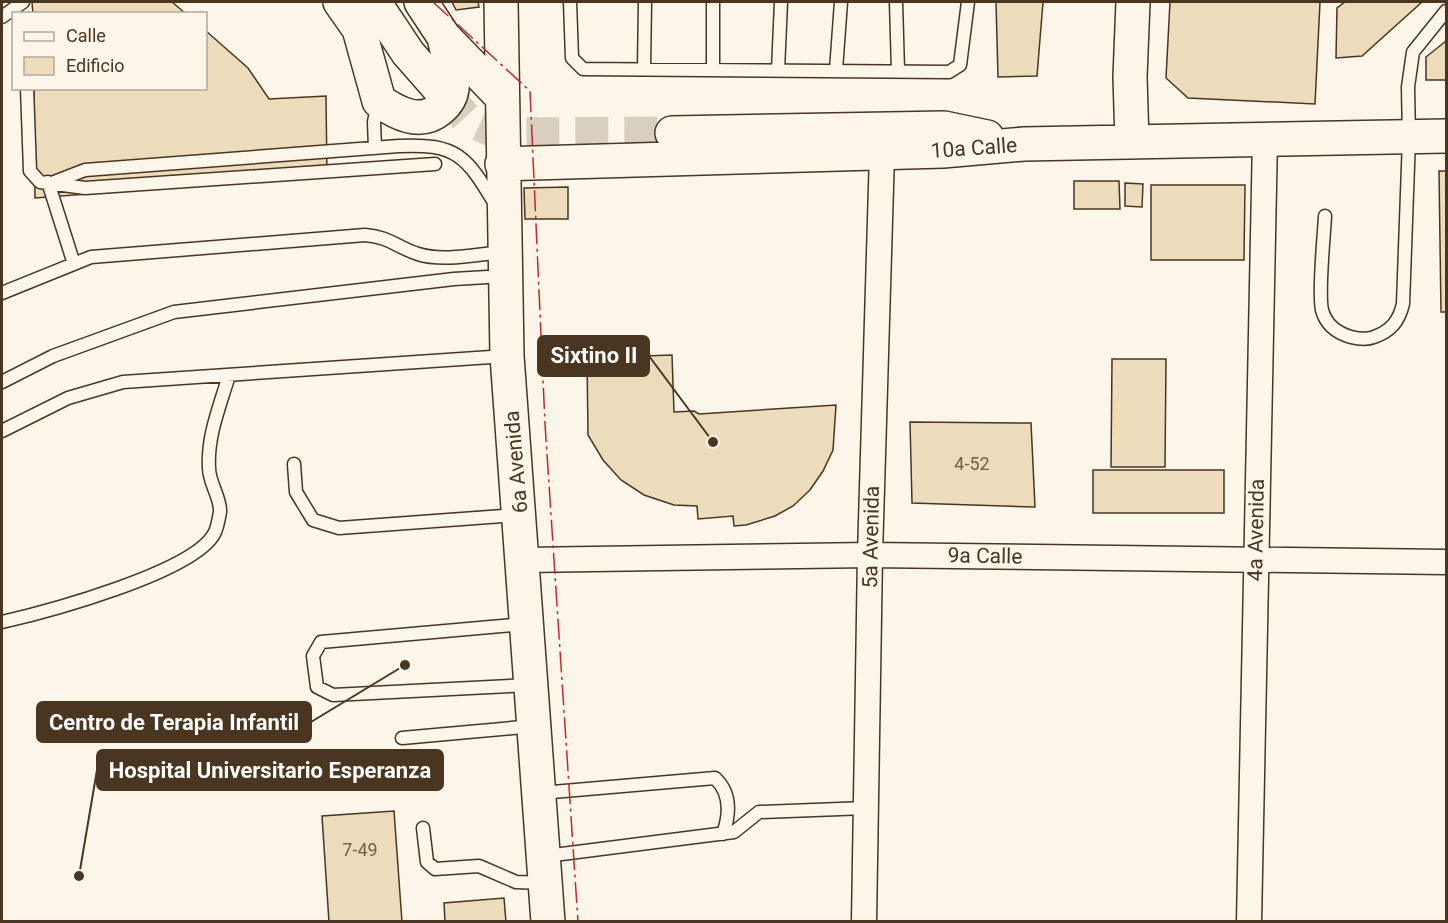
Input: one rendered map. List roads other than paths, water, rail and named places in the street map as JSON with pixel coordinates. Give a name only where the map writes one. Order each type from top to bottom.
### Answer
[{"type":"main road","points":[[340,2],[359,29],[379,101],[414,118],[428,116],[443,106],[450,96],[452,79],[444,37]]},
{"type":"main road","points":[[374,2],[408,53],[442,93]]},
{"type":"main road","points":[[420,2],[444,37],[501,96]]},
{"type":"main road","name":"6a Avenida","points":[[501,2],[507,356],[524,560],[548,921]]},
{"type":"main road","points":[[1132,142],[1130,77],[1133,2]]},
{"type":"main road","points":[[672,133],[944,128],[1024,144]]},
{"type":"main road","name":"10a Calle","points":[[502,164],[882,153],[1024,144],[1446,136]]},
{"type":"street","name":"4a Avenida","points":[[1249,921],[1265,138]]},
{"type":"street","name":"5a Avenida","points":[[864,921],[870,555],[882,153]]},
{"type":"street","name":"9a Calle","points":[[524,560],[870,555],[1446,562]]},
{"type":"lane","points":[[2,17],[24,2]]},
{"type":"lane","points":[[570,2],[572,58],[576,65],[583,69],[949,72],[960,65],[968,2]]},
{"type":"lane","points":[[644,69],[645,2]]},
{"type":"lane","points":[[713,2],[713,69]]},
{"type":"lane","points":[[778,70],[781,2]]},
{"type":"lane","points":[[836,70],[841,2]]},
{"type":"lane","points":[[896,2],[898,71]]},
{"type":"lane","points":[[1325,216],[1322,309],[1329,325],[1339,334],[1359,339],[1372,338],[1388,330],[1400,318],[1403,304],[1409,138],[1408,87],[1413,52],[1446,11]]},
{"type":"lane","points":[[27,90],[30,171],[37,180],[86,188],[435,164]]},
{"type":"lane","points":[[375,148],[374,122],[379,101]]},
{"type":"lane","points":[[50,182],[85,170],[375,148],[437,146],[452,152],[473,167],[504,218]]},
{"type":"lane","points":[[50,182],[74,264]]},
{"type":"lane","points":[[2,293],[91,257],[365,235],[385,237],[420,255],[505,264]]},
{"type":"lane","points":[[2,381],[53,356],[174,312],[454,279],[505,264]]},
{"type":"lane","points":[[2,431],[68,398],[123,382],[507,356]]},
{"type":"lane","points":[[2,622],[54,611],[134,582],[191,555],[214,534],[220,510],[209,470],[210,438],[229,375]]},
{"type":"lane","points":[[294,464],[296,492],[313,520],[339,528],[520,514]]},
{"type":"lane","points":[[528,624],[321,642],[313,656],[317,687],[333,695],[532,685]]},
{"type":"lane","points":[[402,738],[535,726]]},
{"type":"lane","points":[[540,793],[715,778],[725,788],[728,806],[723,834]]},
{"type":"lane","points":[[423,828],[427,862],[435,869],[479,866],[516,882],[545,870],[734,832],[759,812],[866,808]]},
{"type":"tunnel","points":[[443,93],[467,119],[500,134],[672,133]]},
{"type":"place","name":"Sixtino II","points":[[713,442]]},
{"type":"place","name":"Centro de Terapia Infantil","points":[[405,665]]},
{"type":"place","name":"Hospital Universitario Esperanza","points":[[79,876]]}]
